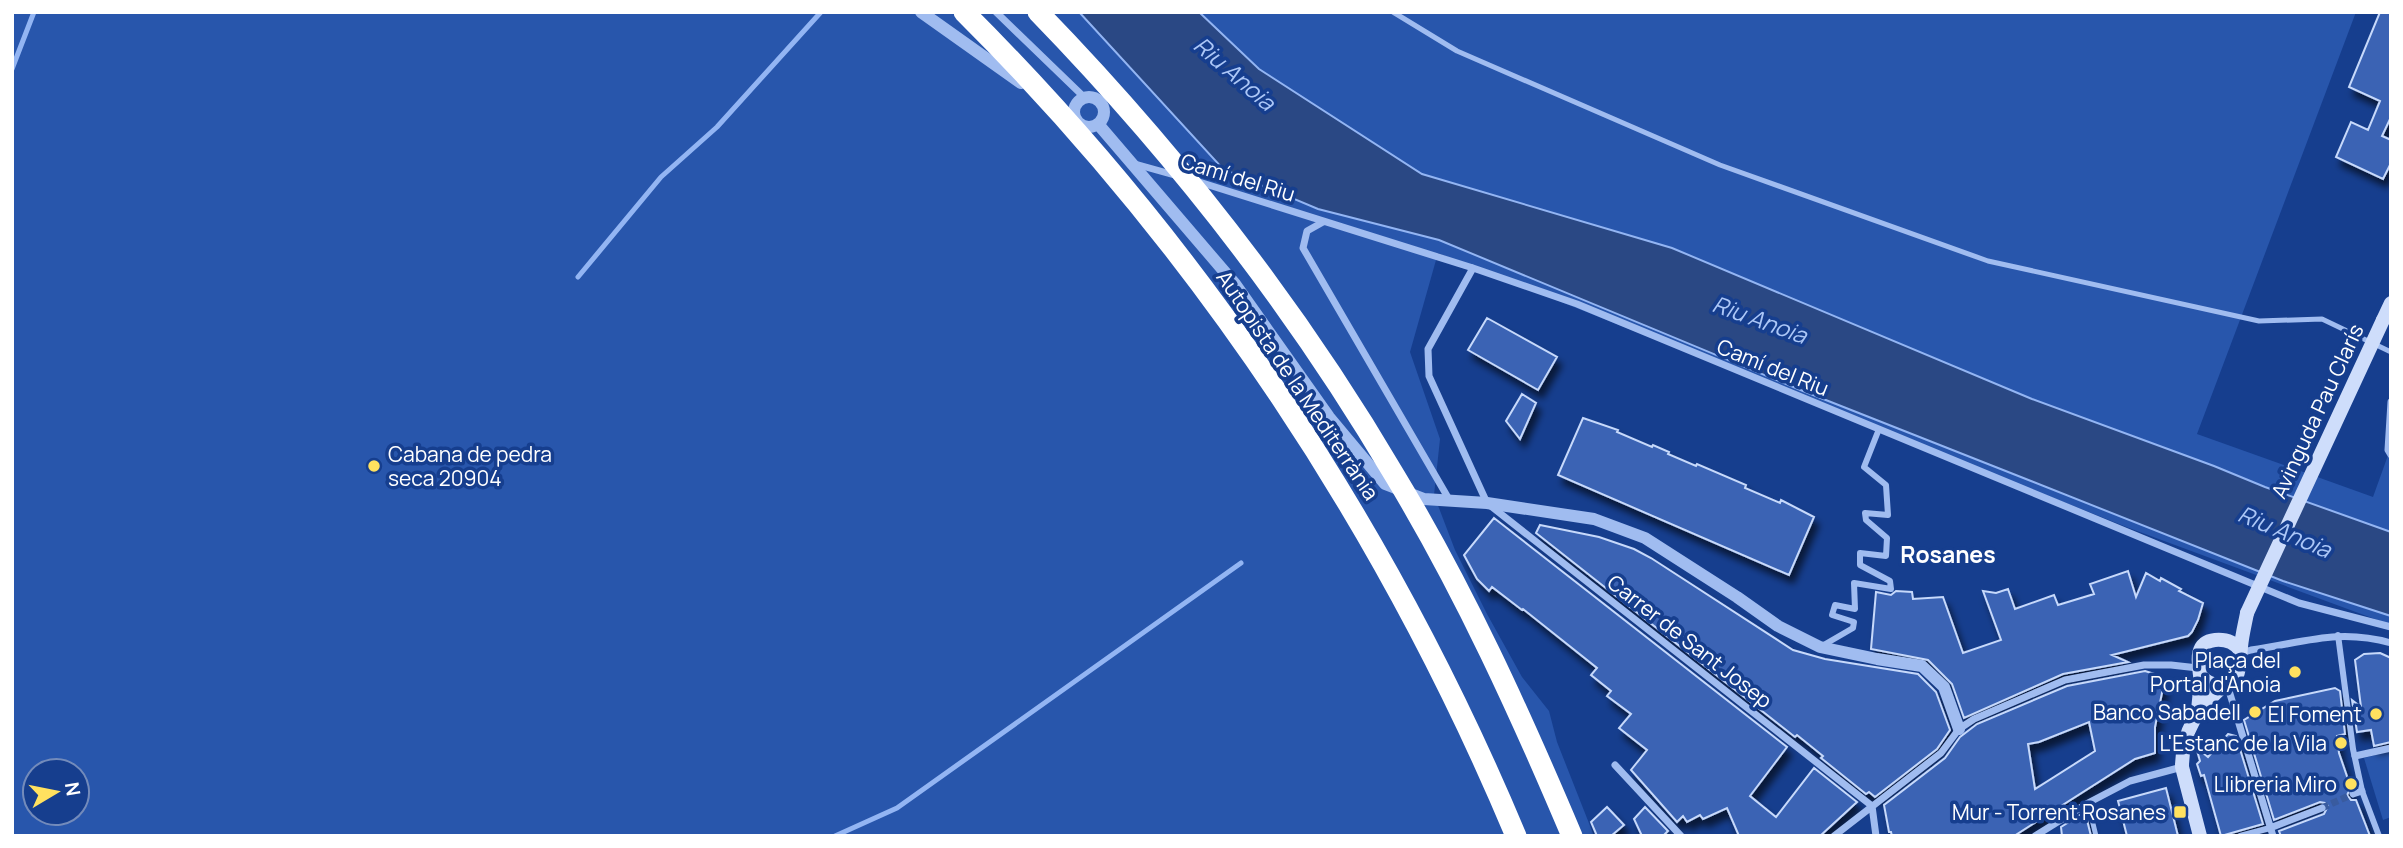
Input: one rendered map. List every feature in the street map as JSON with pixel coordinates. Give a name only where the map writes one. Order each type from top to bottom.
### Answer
[{"type":"highway","name":"Autopista de la Mediterrània","points":[[964,12],[1077,130],[1114,174],[1173,246],[1282,396],[1354,510],[1405,602],[1455,699],[1516,836]]},
{"type":"highway","name":"Autopista de la Mediterrània","points":[[1038,12],[1105,83],[1196,191],[1308,342],[1396,476],[1497,668],[1572,836]]},
{"type":"main road","name":"Avinguda Pau Clarís","points":[[2247,613],[2391,303]]},
{"type":"main road","points":[[2223,640],[2247,613]]},
{"type":"main road","points":[[2198,710],[2239,673],[2247,613]]},
{"type":"main road","points":[[2200,836],[2182,767],[2184,745],[2198,710],[2197,659],[2201,648],[2209,641],[2231,641],[2241,652]]},
{"type":"main road","points":[[2199,671],[2206,681],[2217,685],[2225,684]]},
{"type":"street","points":[[921,12],[1017,80],[1074,116],[1083,127],[1089,128],[1098,124],[1104,116],[1102,106],[1095,99],[1085,98],[996,12]]},
{"type":"street","points":[[1074,116],[1076,105],[1085,98]]},
{"type":"street","points":[[1098,124],[1235,284],[1329,416],[1385,484],[1424,499],[1488,503],[1594,519],[1645,538],[1778,626],[1820,647],[1922,666],[1944,687],[1959,729]]},
{"type":"street","name":"Camí del Riu","points":[[1133,163],[1473,268],[1585,308],[2299,603],[2391,627]]},
{"type":"street","points":[[1323,222],[1307,231],[1303,248],[1451,501]]},
{"type":"street","points":[[1473,268],[1428,349],[1429,376],[1488,503]]},
{"type":"street","points":[[2391,402],[2388,450],[2391,455]]},
{"type":"street","points":[[1820,647],[1853,628],[1854,622],[1832,615],[1835,605],[1855,609],[1854,583],[1891,589],[1890,580],[1860,565],[1860,553],[1886,556],[1886,538],[1866,520],[1865,513],[1888,514],[1886,485],[1864,467],[1879,429]]},
{"type":"street","name":"Carrer de Sant Josep","points":[[1488,503],[1872,806]]},
{"type":"street","points":[[2338,635],[2358,792],[2379,836]]},
{"type":"street","points":[[2241,652],[2338,635],[2367,636],[2391,643]]},
{"type":"street","points":[[1834,836],[1941,753],[1959,729],[1974,719],[2065,680],[2144,665],[2171,665],[2199,671]]},
{"type":"street","points":[[2225,684],[2272,832]]},
{"type":"street","points":[[2355,756],[2391,748]]},
{"type":"street","points":[[1615,765],[1681,836]]},
{"type":"street","points":[[2035,836],[2130,781],[2182,767]]},
{"type":"street","points":[[1872,806],[1876,836]]},
{"type":"street","points":[[2240,836],[2272,832],[2322,808]]},
{"type":"lane","points":[[1393,12],[1457,51],[1720,165],[1988,261],[2259,321],[2322,319],[2391,352]]},
{"type":"lane","points":[[2088,803],[2096,836]]},
{"type":"shaded area","points":[[12,12],[1079,12],[1223,169],[1318,209],[1439,240],[1803,391],[2283,581],[2391,616],[2391,625],[2129,528],[1438,253],[1410,352],[1440,439],[1434,495],[1455,550],[1487,614],[1522,677],[1549,711],[1557,742],[1594,836],[12,836]]},
{"type":"shaded area","points":[[1199,12],[2356,12],[2197,434],[2373,497],[2391,447],[2391,532],[2032,399],[1672,248],[1422,174],[1259,69]]},
{"type":"shaded area","points":[[2391,751],[2391,817],[2383,820],[2364,758]]},
{"type":"water","name":"Riu Anoia","points":[[1079,12],[1199,12],[1259,69],[1422,174],[1672,248],[2032,399],[2391,532],[2391,616],[2283,581],[1803,391],[1439,240],[1318,209],[1223,169]]},
{"type":"building","points":[[2380,12],[2391,12],[2391,117],[2382,136],[2391,140],[2391,163],[2383,179],[2336,157],[2351,122],[2368,130],[2380,101],[2349,87]]},
{"type":"building","points":[[1487,318],[1557,357],[1538,390],[1468,350]]},
{"type":"building","points":[[1522,394],[1536,403],[1520,439],[1506,421]]},
{"type":"building","points":[[1583,418],[1618,430],[1617,432],[1652,447],[1653,445],[1814,517],[1789,575],[1558,475]]},
{"type":"building","points":[[1494,518],[1787,747],[1750,796],[1776,817],[1814,768],[1857,802],[1820,836],[1739,836],[1727,808],[1703,819],[1700,815],[1687,822],[1683,816],[1677,822],[1631,770],[1647,750],[1619,728],[1631,714],[1607,696],[1611,691],[1591,675],[1597,668],[1523,609],[1492,587],[1489,591],[1477,579],[1464,555]]},
{"type":"building","points":[[1540,525],[1599,537],[1634,549],[1793,650],[1825,659],[1918,674],[1936,692],[1950,730],[1937,749],[1875,797],[1869,792],[1866,794],[1797,735],[1795,737],[1536,533]]},
{"type":"building","points":[[2128,571],[2136,597],[2146,573],[2160,581],[2161,578],[2203,603],[2198,620],[2188,636],[2112,655],[2128,662],[2063,674],[1964,718],[1952,684],[1928,660],[1871,649],[1876,592],[1891,595],[1896,591],[1912,592],[1913,599],[1943,597],[1963,653],[2001,640],[1983,591],[1996,593],[2008,589],[2015,609],[2054,595],[2058,605],[2094,594],[2090,584]]},
{"type":"building","points":[[2380,653],[2391,658],[2391,742],[2374,746],[2371,730],[2357,732],[2352,700],[2361,707],[2355,660],[2364,654]]},
{"type":"building","points":[[2145,671],[2161,676],[2163,688],[2155,727],[2155,753],[2135,759],[2014,836],[1892,836],[1884,805],[1945,758],[1960,737],[1977,724],[2067,686]],"holes":[[[2089,722],[2095,751],[2035,789],[2028,744]]]},
{"type":"building","points":[[2335,688],[2340,691],[2345,734],[2337,736],[2339,753],[2351,788],[2347,795],[2351,800],[2356,800],[2370,836],[2281,836],[2279,831],[2324,814],[2328,806],[2320,802],[2274,820],[2244,720],[2275,701]]},
{"type":"building","points":[[2228,734],[2236,736],[2263,824],[2221,836],[2204,775],[2201,776],[2197,764],[2200,761],[2196,747],[2208,757]]},
{"type":"building","points":[[2166,788],[2178,836],[2127,836],[2118,801]]},
{"type":"building","points":[[1607,807],[1624,825],[1611,836],[1597,836],[1591,822]]},
{"type":"building","points":[[1645,807],[1668,831],[1663,836],[1642,836],[1634,819]]},
{"type":"building","points":[[2085,812],[2091,836],[2062,836],[2061,827]]},
{"type":"waterway","points":[[12,69],[34,12]]},
{"type":"waterway","points":[[578,277],[661,177],[717,127],[821,12]]},
{"type":"waterway","points":[[835,836],[897,808],[1241,563]]},
{"type":"tunnel","points":[[2322,808],[2353,794]]},
{"type":"place","name":"Cabana de pedra seca 20904","points":[[374,466]]},
{"type":"place","name":"Plaça del Portal d'Anoia","points":[[2295,672]]},
{"type":"place","name":"Banco Sabadell","points":[[2255,712]]},
{"type":"place","name":"El Foment","points":[[2376,714]]},
{"type":"place","name":"L'Estanc de la Vila","points":[[2341,743]]},
{"type":"place","name":"Llibreria Miro","points":[[2351,784]]},
{"type":"place","name":"Mur - Torrent Rosanes","points":[[2180,812]]},
{"type":"district","name":"Rosanes","points":[[1948,554]]}]
